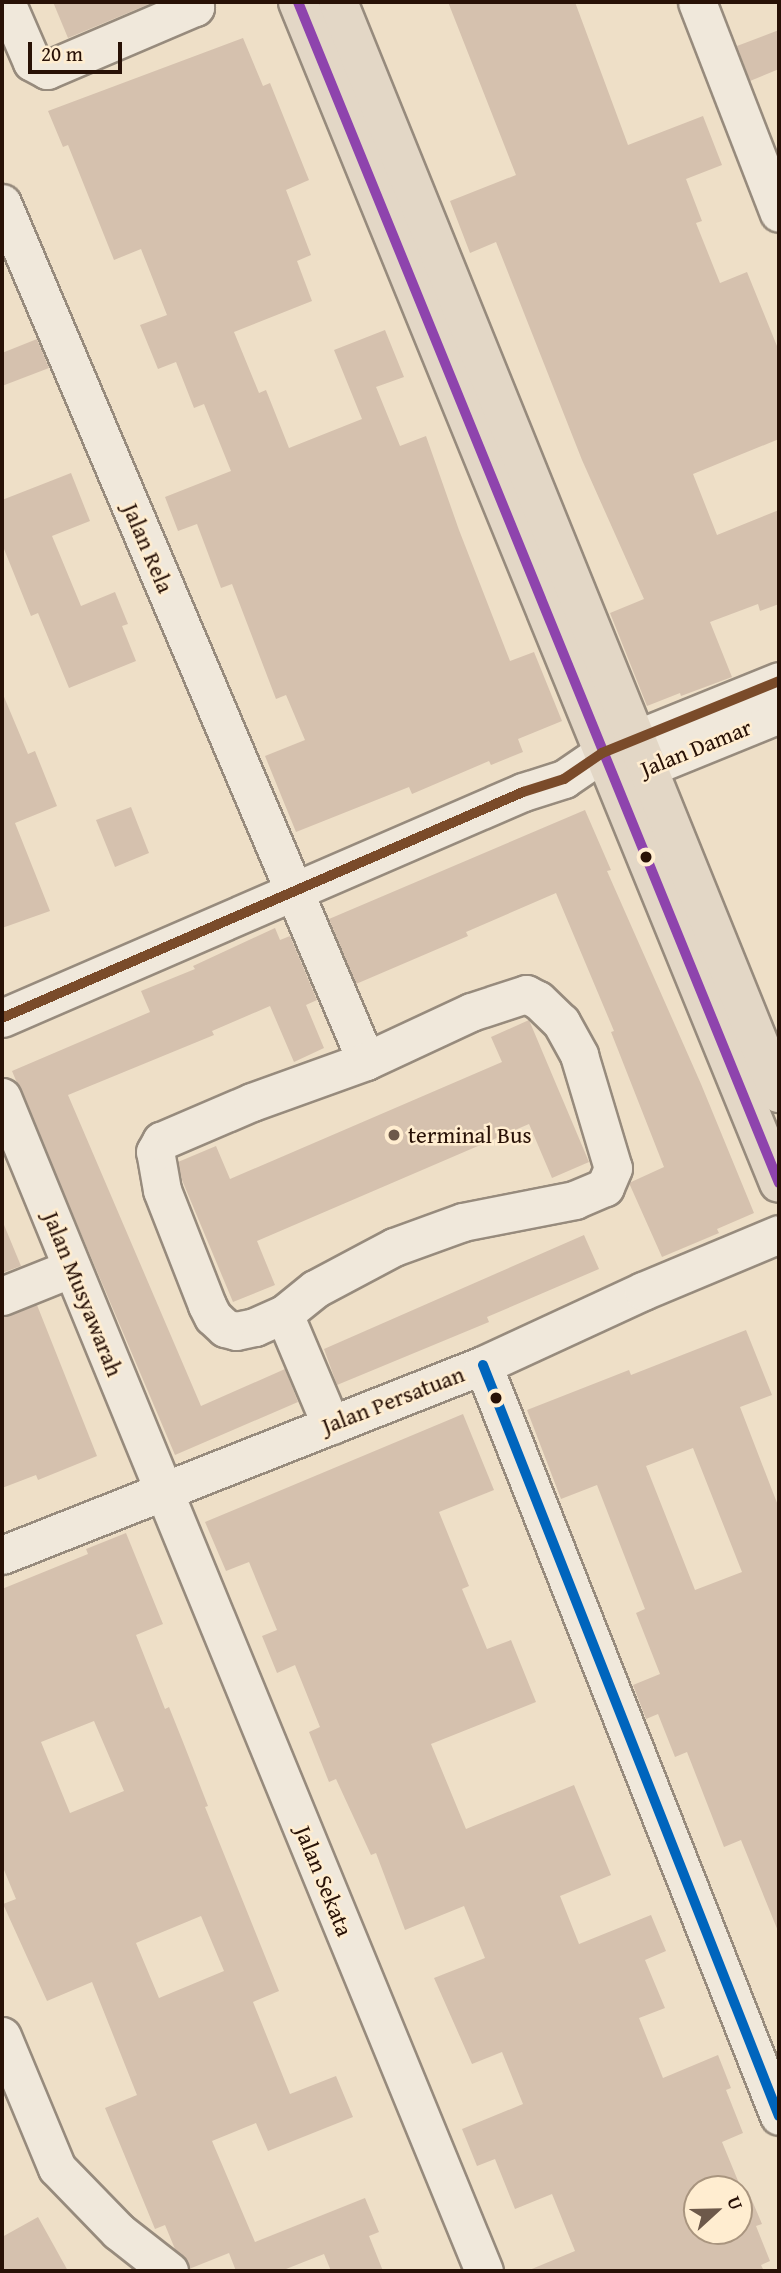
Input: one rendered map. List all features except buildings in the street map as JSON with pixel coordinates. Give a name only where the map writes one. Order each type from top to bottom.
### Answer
[{"type":"highway","points":[[298,2],[624,761],[779,1093]]},
{"type":"highway","points":[[338,2],[624,761],[779,1183]]},
{"type":"street","points":[[6,2],[32,62],[47,70],[195,7],[194,2]]},
{"type":"street","points":[[697,2],[779,213]]},
{"type":"street","name":"Jalan Rela","points":[[2,203],[366,1061]]},
{"type":"street","name":"Jalan Damar","points":[[624,761],[779,681]]},
{"type":"street","name":"Jalan Damar","points":[[624,761],[779,715]]},
{"type":"street","points":[[2,1018],[523,792],[624,761]]},
{"type":"street","points":[[526,994],[538,1000],[561,1022],[579,1055],[613,1168],[612,1178],[605,1187],[590,1195],[463,1222],[394,1247],[315,1289],[284,1314],[236,1331],[225,1328],[213,1317],[175,1228],[162,1190],[155,1152],[161,1141],[171,1134],[366,1061],[471,1012],[513,996],[526,994]]},
{"type":"street","name":"Jalan Musyawarah","points":[[2,1097],[163,1490]]},
{"type":"street","name":"Jalan Persatuan","points":[[2,1555],[484,1364],[643,1291],[779,1234]]},
{"type":"street","points":[[2,1296],[72,1268]]},
{"type":"street","points":[[284,1314],[331,1425]]},
{"type":"street","points":[[484,1364],[779,2116]]},
{"type":"street","name":"Jalan Sekata","points":[[163,1490],[484,2271]]},
{"type":"street","points":[[2,2036],[57,2168],[118,2231],[169,2271]]},
{"type":"transit line","points":[[298,2],[779,1183]]},
{"type":"transit line","points":[[2,1018],[523,792],[564,779],[602,753],[779,681]]},
{"type":"transit line","points":[[483,1365],[779,2116]]},
{"type":"place","name":"terminal Bus","points":[[394,1135]]}]
